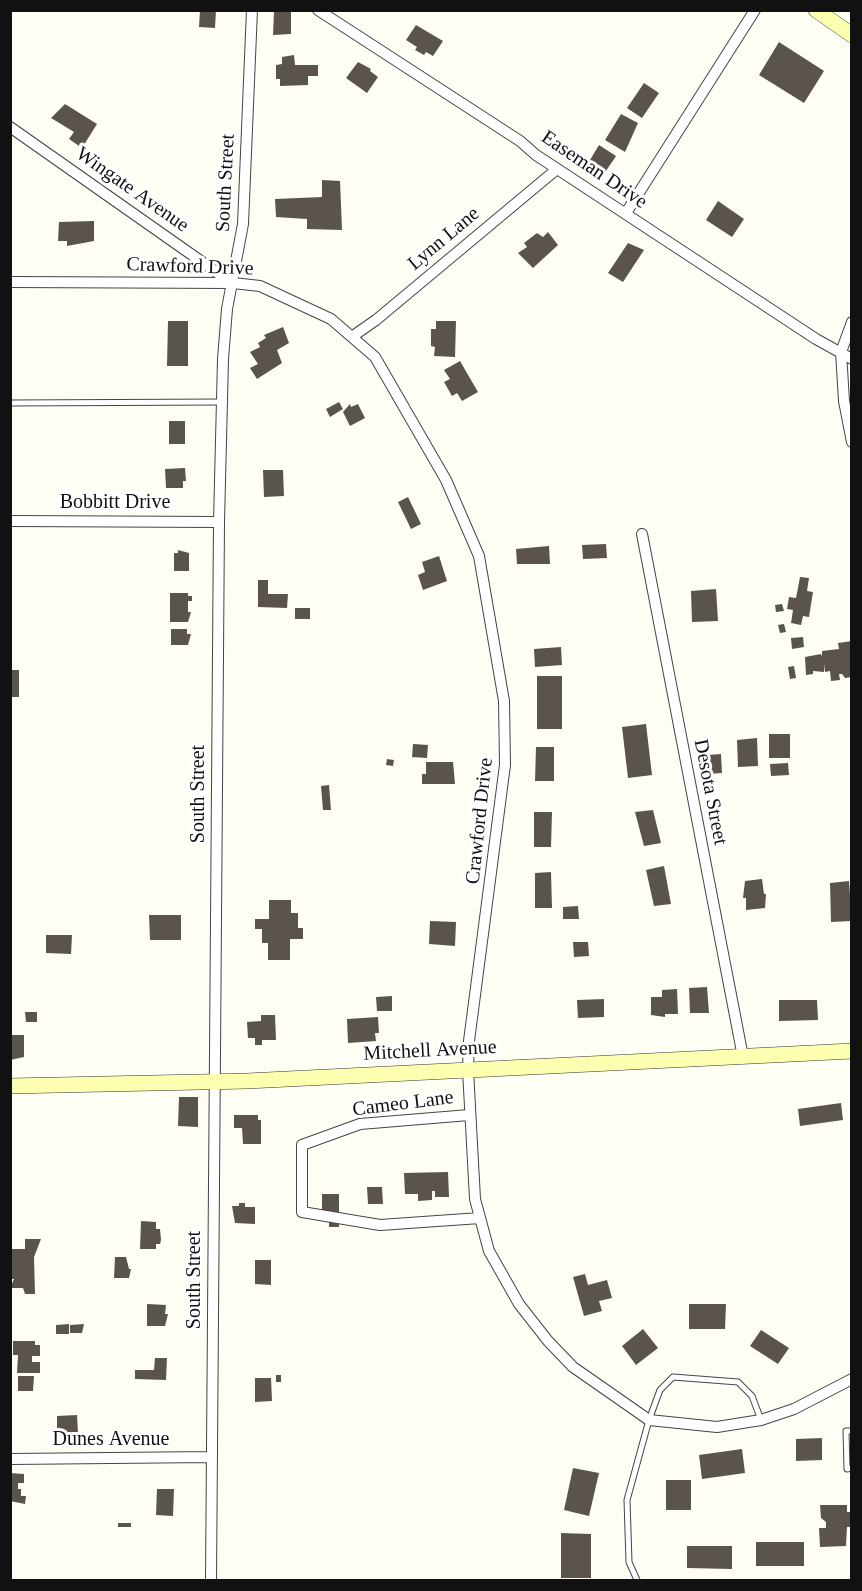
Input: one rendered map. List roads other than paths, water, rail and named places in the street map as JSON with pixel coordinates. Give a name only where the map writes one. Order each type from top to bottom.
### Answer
[{"type":"street","name":"South Street","points":[[211,1581],[219,522],[222,402],[227,309],[243,224],[252,10]]},
{"type":"street","name":"Easeman Drive","points":[[318,10],[520,141],[557,169],[816,339],[852,358]]},
{"type":"street","points":[[626,213],[755,10]]},
{"type":"street","points":[[816,10],[852,35]]},
{"type":"street","name":"Wingate Avenue","points":[[10,127],[232,284]]},
{"type":"street","name":"Lynn Lane","points":[[353,336],[557,169]]},
{"type":"street","name":"Crawford Drive","points":[[10,282],[260,286],[331,318],[375,357],[415,421],[446,480],[479,556],[504,701],[505,765],[469,1041],[468,1070],[474,1190],[489,1251],[501,1275],[548,1341],[573,1367],[649,1420],[717,1427],[761,1420],[779,1415],[852,1380]]},
{"type":"street","points":[[852,322],[842,352],[844,401],[852,442]]},
{"type":"street","name":"Bobbitt Drive","points":[[10,521],[219,522]]},
{"type":"street","name":"Desota Street","points":[[642,534],[743,1057]]},
{"type":"street","name":"Mitchell Avenue","points":[[10,1086],[215,1082],[852,1051]]},
{"type":"street","name":"Cameo Lane","points":[[469,1115],[360,1124],[302,1145],[302,1212],[380,1225],[480,1218]]},
{"type":"street","name":"Dunes Avenue","points":[[10,1459],[211,1458]]},
{"type":"lane","points":[[10,403],[222,402]]},
{"type":"lane","points":[[638,1581],[629,1562],[627,1500],[649,1420],[660,1390],[673,1377],[738,1382],[752,1396],[761,1420]]},
{"type":"lane","points":[[852,1431],[846,1431],[848,1468],[852,1468]]}]
